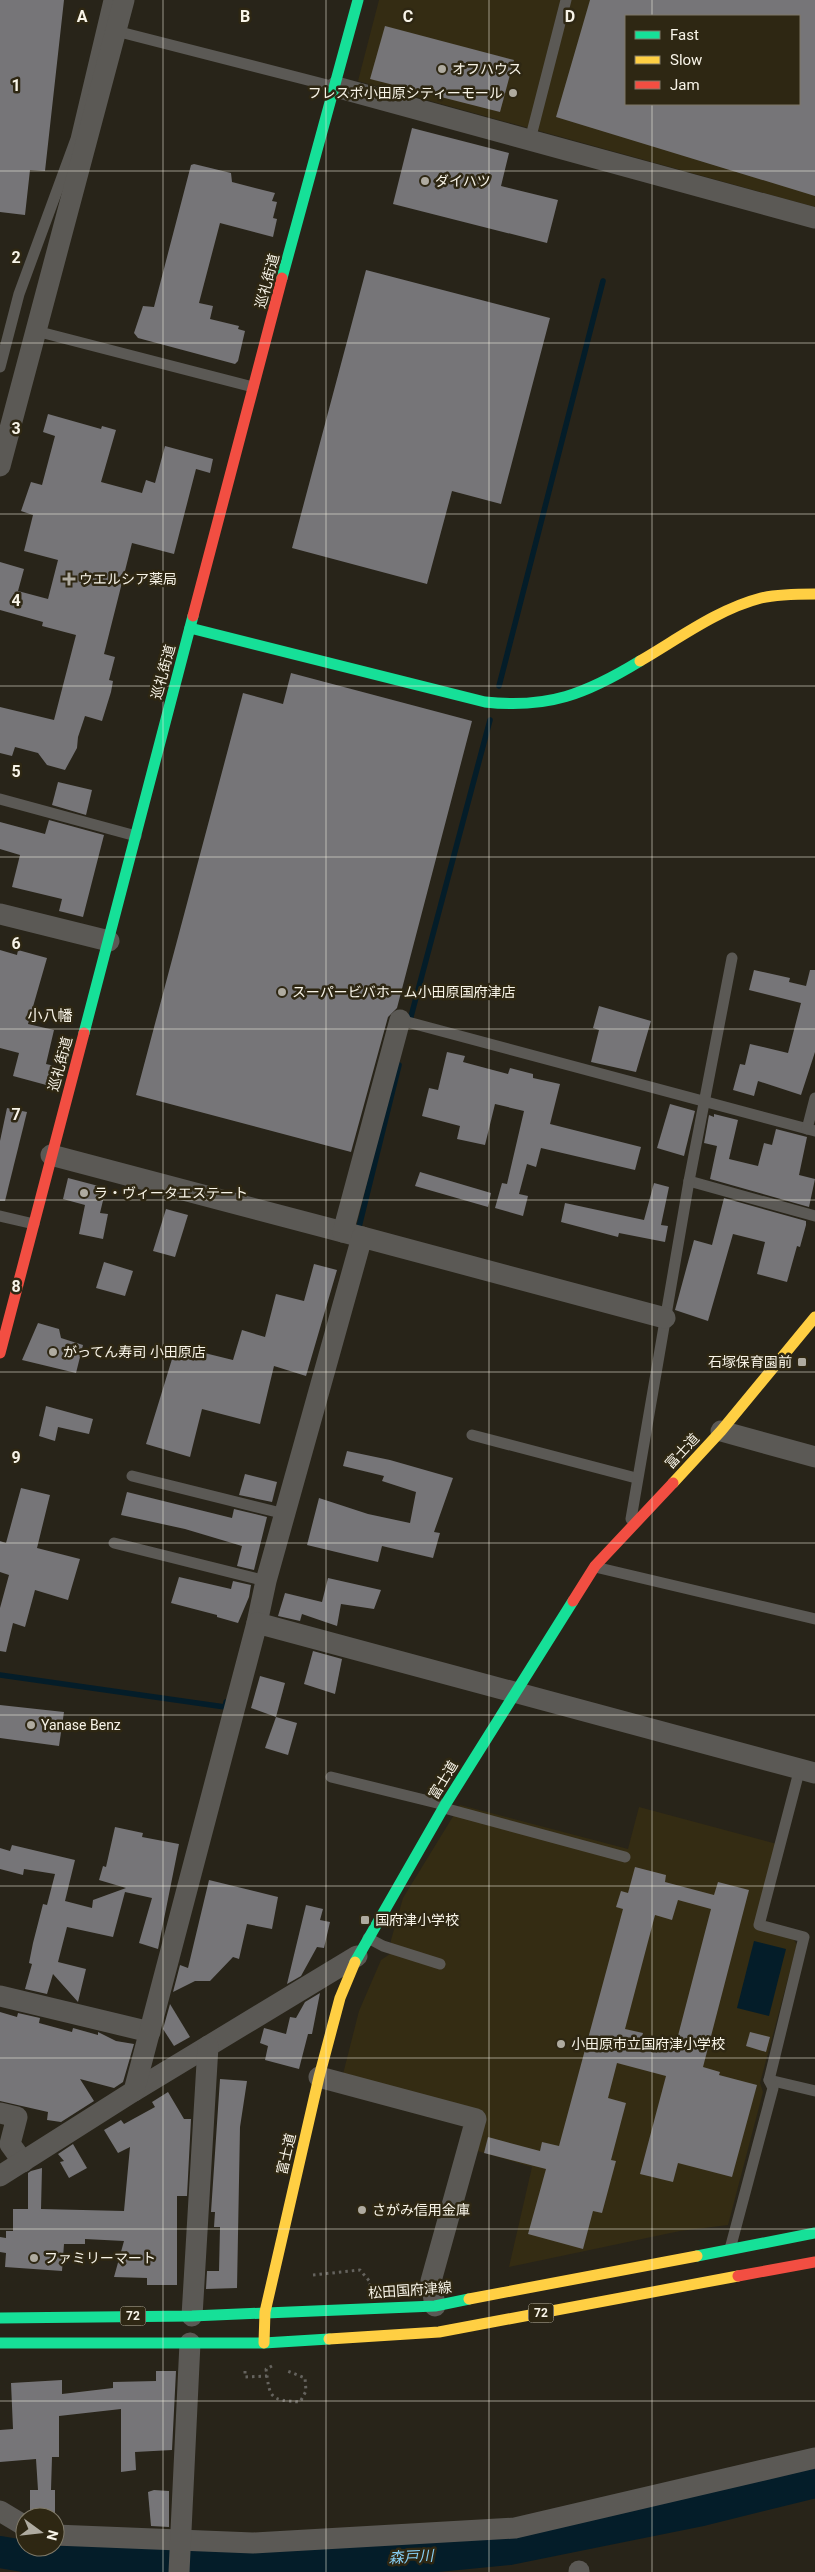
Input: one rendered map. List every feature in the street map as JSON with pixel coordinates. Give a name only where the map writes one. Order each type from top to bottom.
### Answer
[{"type":"street","points":[[0,466],[124,0]]},
{"type":"street","name":"巡礼街道","points":[[0,1353],[253,387],[336,87],[358,0]]},
{"type":"street","points":[[336,87],[815,218]]},
{"type":"street","points":[[190,628],[485,702],[532,705],[561,699],[596,684],[715,618],[755,600],[789,594],[815,594]]},
{"type":"street","points":[[0,914],[109,940]]},
{"type":"street","points":[[134,2091],[285,1514],[352,1234],[400,1020]]},
{"type":"street","points":[[51,1155],[665,1318]]},
{"type":"street","name":"富士道","points":[[264,2343],[265,2312],[319,2077],[340,1998],[363,1947],[444,1806],[595,1566],[721,1431],[815,1317]]},
{"type":"street","points":[[721,1431],[815,1457]]},
{"type":"street","points":[[257,1623],[808,1770]]},
{"type":"street","points":[[0,2176],[363,1947]]},
{"type":"street","points":[[0,1996],[150,2032]]},
{"type":"street","points":[[192,2316],[208,2046]]},
{"type":"street","points":[[319,2077],[476,2119],[431,2281],[435,2306]]},
{"type":"street","points":[[0,2113],[17,2117],[10,2144],[22,2162]]},
{"type":"street","name":"松田国府津線","points":[[0,2318],[192,2316],[435,2306],[815,2233]]},
{"type":"street","name":"72","points":[[0,2344],[264,2343],[440,2332],[815,2262]]},
{"type":"street","points":[[179,2572],[190,2343]]},
{"type":"street","points":[[65,2535],[253,2543],[515,2528],[815,2458]]},
{"type":"street","points":[[0,2511],[15,2520]]},
{"type":"lane","points":[[0,367],[19,294],[76,139],[109,0]]},
{"type":"lane","points":[[530,140],[566,0]]},
{"type":"lane","points":[[116,31],[336,87]]},
{"type":"lane","points":[[36,331],[253,387]]},
{"type":"lane","points":[[0,799],[136,836]]},
{"type":"lane","points":[[629,1530],[636,1478],[689,1181],[706,1102],[732,958]]},
{"type":"lane","points":[[400,1020],[811,1130],[815,1098]]},
{"type":"lane","points":[[689,1181],[815,1216]]},
{"type":"lane","points":[[0,1216],[34,1224]]},
{"type":"lane","points":[[472,1435],[636,1478]]},
{"type":"lane","points":[[132,1476],[285,1514]]},
{"type":"lane","points":[[114,1543],[266,1581]]},
{"type":"lane","points":[[595,1566],[815,1619]]},
{"type":"lane","points":[[730,2250],[773,2088],[769,2080],[804,1937],[759,1925],[808,1770]]},
{"type":"lane","points":[[331,1777],[444,1806],[625,1857]]},
{"type":"lane","points":[[363,1947],[384,1946],[440,1964]]},
{"type":"lane","points":[[769,2080],[815,2092]]},
{"type":"path","points":[[313,2275],[360,2270],[371,2283],[366,2289]]},
{"type":"path","points":[[266,2369],[269,2391],[273,2398],[279,2401],[300,2402],[306,2391],[305,2378],[284,2370]]},
{"type":"path","points":[[245,2372],[245,2377],[267,2376]]},
{"type":"shaded area","name":"フレスポ小田原シティーモール","points":[[379,0],[815,0],[815,207],[358,81]]},
{"type":"shaded area","name":"小田原市立国府津小学校","points":[[460,1805],[628,1849],[639,1807],[777,1844],[755,1928],[793,1938],[797,1945],[760,2083],[763,2092],[728,2225],[680,2231],[509,2267],[532,2167],[474,2150],[482,2117],[342,2078],[359,2011],[381,1960],[390,1954],[391,1940],[403,1898]]},
{"type":"water","points":[[754,1941],[786,1949],[769,2016],[737,2008]]},
{"type":"building","points":[[0,0],[64,0],[45,171],[30,170],[25,215],[0,212]]},
{"type":"building","points":[[590,0],[815,0],[815,196],[556,117]]},
{"type":"building","name":"オフハウス","points":[[385,26],[514,60],[500,112],[370,79]]},
{"type":"building","points":[[412,128],[509,153],[501,186],[558,200],[547,243],[393,204]]},
{"type":"building","points":[[194,164],[231,173],[232,182],[275,193],[272,201],[277,202],[273,218],[277,219],[273,237],[220,223],[199,303],[213,306],[210,319],[239,326],[238,329],[245,331],[238,361],[235,364],[138,338],[134,333],[143,306],[154,307],[191,165]]},
{"type":"building","points":[[366,270],[550,318],[501,504],[452,491],[427,584],[292,548]]},
{"type":"building","points":[[48,414],[101,429],[102,426],[116,430],[101,482],[142,493],[146,480],[155,483],[165,446],[213,459],[210,473],[196,469],[174,554],[132,543],[104,654],[115,657],[109,680],[113,681],[111,692],[102,721],[85,716],[78,737],[77,748],[65,770],[47,765],[38,753],[15,747],[12,756],[0,753],[0,707],[54,720],[76,635],[42,626],[43,622],[0,610],[0,562],[24,569],[18,591],[48,599],[58,560],[24,551],[33,515],[21,511],[31,482],[42,485],[55,436],[43,432]]},
{"type":"building","name":"スーパービバホーム小田原国府津店","points":[[291,673],[472,721],[397,1008],[388,1017],[351,1152],[136,1095],[243,693],[283,704]]},
{"type":"building","points":[[58,782],[92,790],[86,815],[52,805]]},
{"type":"building","points":[[49,820],[104,835],[83,917],[59,911],[62,899],[12,887],[20,855],[0,849],[0,822],[45,834]]},
{"type":"building","points":[[0,950],[17,955],[18,950],[47,958],[28,1024],[54,1030],[46,1064],[55,1066],[50,1086],[13,1076],[19,1053],[0,1048]]},
{"type":"building","points":[[754,970],[790,978],[789,982],[806,986],[810,970],[815,970],[815,1052],[801,1095],[758,1081],[754,1096],[733,1090],[740,1064],[745,1065],[750,1044],[788,1053],[801,1003],[749,990]]},
{"type":"building","points":[[599,1006],[651,1021],[636,1072],[591,1062],[599,1030],[593,1028]]},
{"type":"building","points":[[447,1052],[465,1056],[463,1062],[508,1074],[510,1068],[533,1074],[533,1078],[560,1084],[550,1124],[641,1147],[635,1170],[541,1148],[536,1167],[527,1164],[519,1194],[528,1196],[523,1216],[495,1208],[502,1183],[507,1184],[524,1111],[495,1104],[485,1145],[457,1139],[460,1126],[422,1116],[429,1088],[438,1090]]},
{"type":"building","points":[[670,1104],[695,1111],[684,1156],[657,1148]]},
{"type":"building","points":[[7,1108],[27,1112],[5,1201],[0,1201],[0,1141]]},
{"type":"building","points":[[714,1114],[738,1120],[729,1159],[758,1166],[764,1143],[772,1145],[776,1129],[807,1137],[799,1175],[815,1179],[809,1207],[710,1179],[717,1146],[704,1143],[709,1115],[714,1117]]},
{"type":"building","points":[[420,1172],[491,1193],[488,1207],[415,1186]]},
{"type":"building","points":[[68,1178],[106,1188],[100,1213],[108,1214],[103,1239],[79,1234],[85,1205],[63,1199]]},
{"type":"building","points":[[654,1183],[669,1187],[661,1225],[668,1226],[665,1242],[619,1233],[618,1237],[561,1222],[565,1203],[644,1220]]},
{"type":"building","points":[[724,1198],[806,1221],[806,1225],[800,1247],[797,1246],[787,1282],[757,1274],[765,1242],[733,1234],[708,1321],[675,1310],[694,1240],[712,1245]]},
{"type":"building","points":[[166,1209],[188,1215],[175,1257],[153,1251]]},
{"type":"building","points":[[104,1262],[133,1271],[125,1296],[96,1288]]},
{"type":"building","points":[[314,1264],[337,1270],[306,1376],[274,1366],[260,1424],[202,1409],[190,1457],[146,1444],[176,1346],[233,1360],[242,1330],[265,1337],[276,1294],[304,1301]]},
{"type":"building","name":"がってん寿司 小田原店","points":[[38,1323],[59,1329],[61,1338],[83,1345],[76,1373],[22,1360]]},
{"type":"building","points":[[46,1406],[93,1419],[89,1434],[58,1427],[55,1441],[39,1436]]},
{"type":"building","points":[[347,1451],[390,1460],[453,1478],[434,1532],[440,1533],[433,1558],[382,1546],[378,1562],[307,1545],[319,1498],[368,1514],[410,1523],[416,1492],[382,1481],[384,1476],[343,1466]]},
{"type":"building","points":[[245,1474],[277,1482],[272,1502],[239,1495]]},
{"type":"building","points":[[21,1488],[50,1495],[37,1548],[80,1559],[68,1600],[35,1590],[25,1627],[13,1623],[6,1652],[0,1651],[0,1608],[9,1575],[0,1572],[0,1541],[6,1543]]},
{"type":"building","points":[[127,1492],[232,1518],[234,1509],[267,1517],[254,1570],[237,1566],[242,1546],[185,1529],[121,1515]]},
{"type":"building","points":[[179,1577],[231,1589],[233,1581],[251,1585],[249,1597],[238,1623],[217,1617],[217,1615],[171,1603]]},
{"type":"building","points":[[328,1578],[381,1590],[374,1609],[341,1604],[337,1626],[302,1614],[300,1621],[278,1616],[285,1593],[322,1602]]},
{"type":"building","points":[[313,1651],[342,1659],[335,1694],[304,1684]]},
{"type":"building","points":[[260,1676],[285,1683],[276,1717],[251,1708]]},
{"type":"building","name":"Yanase Benz","points":[[0,1705],[64,1712],[59,1746],[0,1738]]},
{"type":"building","points":[[276,1717],[297,1723],[288,1755],[265,1748]]},
{"type":"building","points":[[115,1827],[143,1833],[142,1837],[179,1844],[158,1949],[139,1943],[152,1898],[125,1892],[113,1937],[67,1927],[58,1962],[86,1969],[78,2002],[53,1974],[47,1994],[25,1989],[32,1964],[29,1963],[33,1943],[43,1904],[47,1905],[55,1874],[24,1869],[23,1875],[0,1869],[0,1848],[10,1851],[12,1845],[75,1860],[65,1901],[92,1908],[93,1900],[126,1888],[99,1880],[103,1866],[106,1867]]},
{"type":"building","points":[[635,1867],[666,1875],[665,1882],[714,1895],[718,1882],[749,1890],[703,2067],[720,2072],[719,2075],[757,2085],[732,2177],[678,2163],[673,2182],[640,2174],[666,2076],[617,2063],[608,2098],[626,2103],[611,2160],[616,2161],[602,2213],[593,2211],[583,2249],[528,2234],[546,2169],[484,2153],[488,2137],[540,2151],[542,2142],[559,2146],[623,1909],[616,1907],[621,1891],[628,1893]],"holes":[[[678,1900],[711,1909],[674,2051],[640,2042],[643,2033],[625,2029],[655,1915],[672,1920]]]},
{"type":"building","points":[[209,1880],[278,1897],[272,1929],[247,1924],[239,1959],[233,1957],[210,1981],[195,1981],[173,1992],[180,1965],[188,1968]]},
{"type":"building","points":[[306,1905],[323,1909],[320,1920],[330,1922],[324,1948],[317,1947],[301,1976],[287,1984]]},
{"type":"building","points":[[320,1993],[312,2034],[308,2034],[299,2069],[265,2060],[268,2046],[260,2043],[264,2028],[286,2034],[290,2017],[296,2018],[305,2002]]},
{"type":"building","points":[[170,2004],[190,2037],[174,2046],[163,2029]]},
{"type":"building","points":[[0,2012],[17,2017],[18,2013],[40,2018],[39,2023],[72,2032],[73,2028],[98,2035],[98,2032],[116,2041],[134,2044],[123,2082],[114,2088],[80,2079],[94,2101],[61,2122],[47,2120],[48,2112],[0,2101]]},
{"type":"building","points":[[750,2032],[770,2037],[766,2052],[746,2046]]},
{"type":"building","points":[[220,2079],[247,2081],[240,2127],[237,2288],[206,2289],[207,2271],[219,2271],[220,2227],[214,2227],[215,2212],[211,2212]]},
{"type":"building","points":[[168,2092],[184,2119],[191,2119],[187,2196],[177,2196],[177,2285],[147,2285],[147,2278],[114,2277],[124,2241],[85,2239],[85,2244],[64,2244],[62,2271],[5,2267],[6,2253],[0,2252],[0,2237],[6,2238],[6,2231],[13,2231],[13,2209],[28,2209],[28,2173],[31,2171],[42,2168],[41,2209],[124,2211],[130,2147],[118,2153],[104,2130],[121,2120],[124,2124],[155,2107],[152,2102]]},
{"type":"building","points":[[73,2144],[87,2168],[69,2178],[60,2162],[64,2161],[58,2154]]},
{"type":"building","points":[[156,2371],[176,2371],[172,2450],[135,2452],[136,2470],[121,2472],[121,2409],[59,2416],[59,2457],[52,2457],[51,2490],[55,2490],[55,2507],[30,2507],[30,2490],[38,2490],[36,2459],[0,2462],[0,2430],[13,2429],[11,2383],[62,2380],[62,2394],[113,2388],[113,2382],[156,2381]]},
{"type":"building","points":[[154,2490],[169,2491],[169,2527],[151,2526],[148,2492]]},
{"type":"waterway","points":[[499,686],[603,281]]},
{"type":"waterway","points":[[409,1024],[490,720]]},
{"type":"waterway","points":[[358,1231],[399,1065]]},
{"type":"waterway","points":[[0,1675],[225,1707],[226,1702]]},
{"type":"waterway","name":"森戸川","points":[[0,2552],[59,2562],[417,2558],[509,2549],[702,2510],[815,2482]]},
{"type":"traffic: fast","points":[[282,278],[358,0]]},
{"type":"traffic: fast","points":[[84,1033],[193,616]]},
{"type":"traffic: fast","points":[[190,628],[485,702],[508,704],[547,701],[566,696],[602,682],[640,661]]},
{"type":"traffic: fast","points":[[355,1962],[445,1805],[573,1601]]},
{"type":"traffic: fast","points":[[697,2256],[815,2233]]},
{"type":"traffic: fast","points":[[0,2318],[192,2316],[435,2306],[469,2299]]},
{"type":"traffic: fast","points":[[0,2343],[264,2343],[329,2339]]},
{"type":"traffic: slow","points":[[640,661],[729,609],[761,598],[794,594],[815,594]]},
{"type":"traffic: slow","points":[[673,1483],[721,1431],[815,1317]]},
{"type":"traffic: slow","points":[[264,2343],[265,2312],[319,2077],[340,1998],[355,1962]]},
{"type":"traffic: slow","points":[[469,2299],[697,2256]]},
{"type":"traffic: slow","points":[[329,2339],[439,2332],[738,2276]]},
{"type":"traffic: jam","points":[[193,616],[282,278]]},
{"type":"traffic: jam","points":[[0,1353],[84,1033]]},
{"type":"traffic: jam","points":[[573,1601],[595,1566],[673,1483]]},
{"type":"traffic: jam","points":[[738,2276],[815,2262]]},
{"type":"place","name":"オフハウス","points":[[442,69]]},
{"type":"place","name":"フレスポ小田原シティーモール","points":[[513,93]]},
{"type":"place","name":"ダイハツ","points":[[425,181]]},
{"type":"place","name":"ウエルシア薬局","points":[[69,579]]},
{"type":"place","name":"スーパービバホーム小田原国府津店","points":[[282,992]]},
{"type":"place","name":"ラ・ヴィータエステート","points":[[84,1193]]},
{"type":"place","name":"がってん寿司 小田原店","points":[[53,1352]]},
{"type":"place","name":"石塚保育園前","points":[[802,1362]]},
{"type":"place","name":"Yanase Benz","points":[[31,1725]]},
{"type":"place","name":"国府津小学校","points":[[365,1920]]},
{"type":"place","name":"小田原市立国府津小学校","points":[[561,2044]]},
{"type":"place","name":"さがみ信用金庫","points":[[362,2210]]},
{"type":"place","name":"ファミリーマート","points":[[34,2258]]},
{"type":"district","name":"小八幡","points":[[50,1016]]}]
